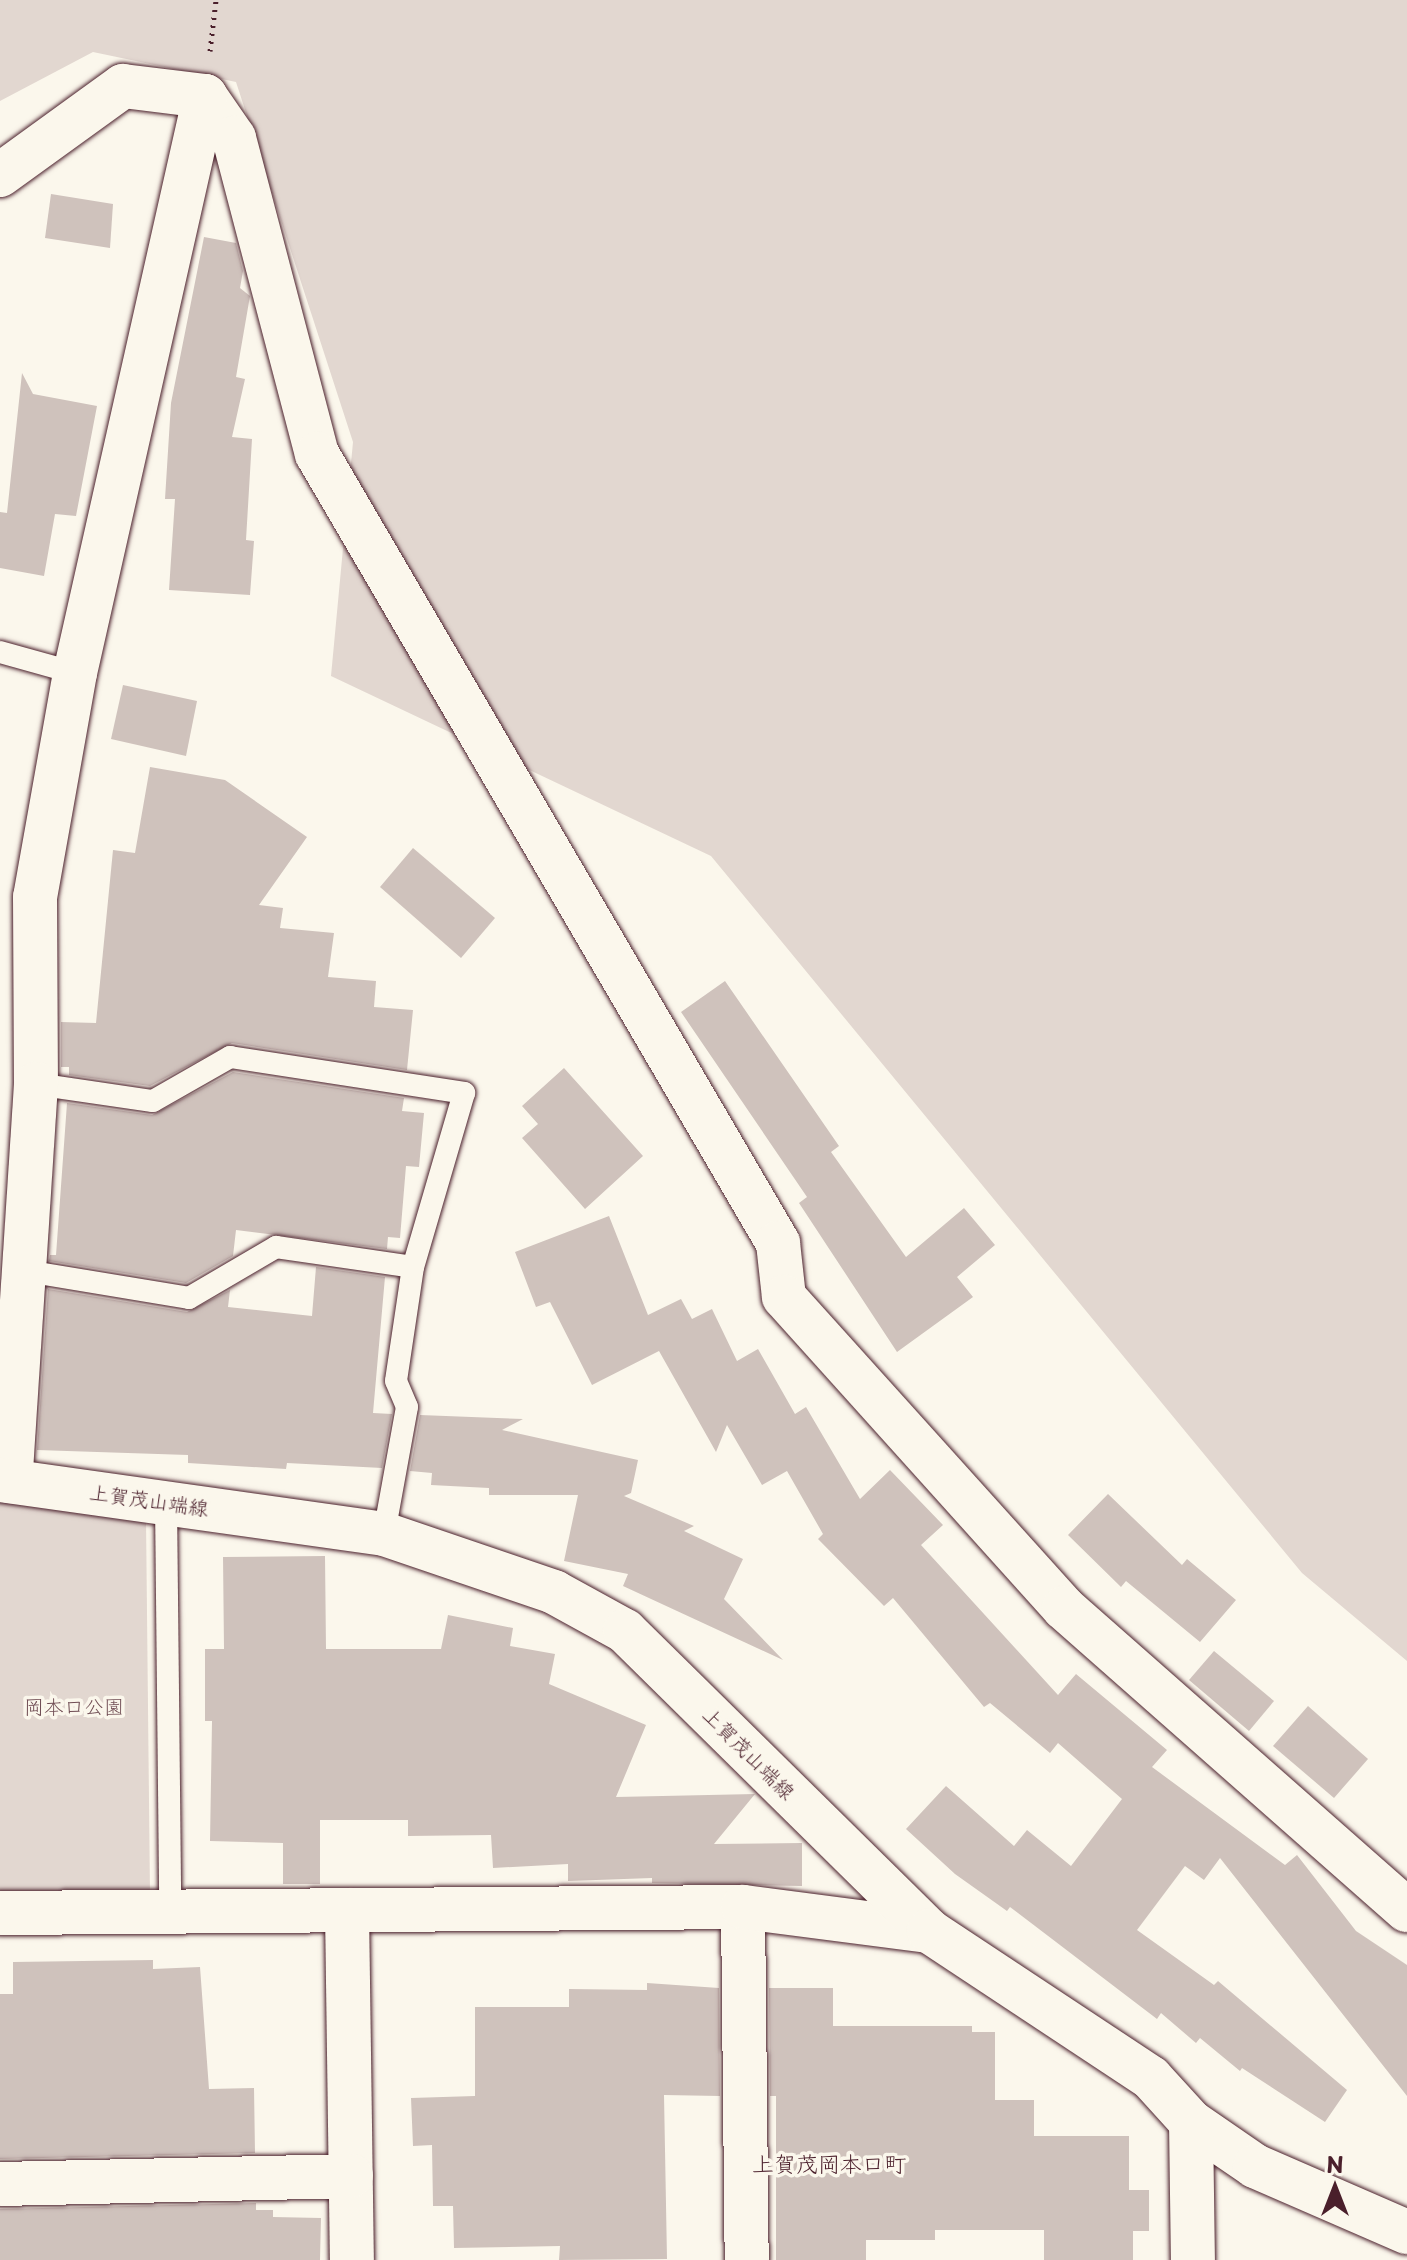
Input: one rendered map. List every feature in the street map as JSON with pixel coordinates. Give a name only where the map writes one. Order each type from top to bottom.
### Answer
[{"type":"street","points":[[0,175],[123,86],[205,96],[234,138],[317,454],[778,1243],[784,1297],[1064,1608],[1407,1910]]},
{"type":"street","points":[[5,1481],[26,1271],[36,1084],[18,894],[75,673],[205,96]]},
{"type":"street","name":"上賀茂山端線","points":[[5,1481],[166,1501],[384,1534],[554,1592],[625,1631],[929,1931],[1151,2078],[1191,2122],[1255,2166],[1407,2232]]},
{"type":"street","points":[[0,1913],[743,1907],[929,1931]]},
{"type":"street","points":[[743,1907],[747,2260]]},
{"type":"street","points":[[347,1910],[352,2260]]},
{"type":"street","points":[[1191,2122],[1193,2260]]},
{"type":"street","points":[[0,2184],[351,2176]]},
{"type":"lane","points":[[0,652],[75,673]]},
{"type":"lane","points":[[36,1084],[153,1101],[230,1057],[464,1093],[413,1267],[396,1381],[407,1407],[384,1534]]},
{"type":"lane","points":[[26,1271],[189,1298],[276,1247],[413,1267]]},
{"type":"lane","points":[[166,1501],[170,1913]]},
{"type":"green space","points":[[0,0],[1407,0],[1407,1661],[1302,1573],[711,856],[331,676],[353,442],[236,82],[93,52],[0,101]]},
{"type":"green space","name":"岡本口公園","points":[[0,1499],[146,1517],[150,1895],[0,1895]]},
{"type":"building","points":[[51,194],[113,204],[110,248],[45,238]]},
{"type":"building","points":[[204,237],[236,243],[243,271],[240,288],[250,296],[236,377],[245,379],[232,437],[252,439],[246,540],[254,541],[250,595],[169,590],[175,499],[165,499],[171,403]]},
{"type":"building","points":[[22,373],[33,394],[97,406],[76,516],[55,514],[44,576],[0,568],[0,512],[7,513]]},
{"type":"building","points":[[123,685],[197,701],[186,756],[111,739]]},
{"type":"building","points":[[150,767],[225,780],[307,837],[259,905],[283,908],[280,928],[334,933],[328,977],[376,981],[374,1007],[413,1010],[407,1070],[232,1043],[150,1086],[69,1075],[69,1067],[61,1067],[61,1022],[96,1023],[113,850],[135,853]]},
{"type":"building","points":[[413,848],[495,918],[461,958],[380,887]]},
{"type":"building","points":[[725,981],[839,1146],[831,1152],[906,1257],[964,1208],[995,1245],[957,1277],[973,1297],[897,1352],[799,1203],[807,1197],[681,1012]]},
{"type":"building","points":[[564,1068],[643,1156],[585,1209],[522,1138],[538,1124],[522,1106]]},
{"type":"building","points":[[233,1072],[404,1098],[402,1111],[424,1113],[419,1167],[406,1166],[400,1238],[388,1237],[387,1249],[236,1230],[233,1256],[186,1283],[49,1261],[50,1255],[56,1255],[67,1103],[152,1115]]},
{"type":"building","points":[[609,1216],[648,1315],[681,1299],[692,1319],[712,1309],[737,1361],[758,1349],[795,1414],[806,1407],[860,1499],[890,1470],[943,1525],[921,1545],[1058,1695],[1076,1674],[1167,1750],[1152,1767],[1285,1865],[1297,1855],[1356,1931],[1407,1965],[1407,2096],[1220,1858],[1204,1880],[1185,1866],[1137,1930],[1214,1985],[1218,1981],[1347,2090],[1325,2122],[1242,2068],[1240,2071],[1200,2038],[1196,2043],[1161,2013],[1157,2019],[1010,1907],[1007,1911],[955,1874],[906,1829],[946,1786],[1014,1846],[1027,1830],[1071,1866],[1122,1799],[1058,1743],[1050,1753],[990,1703],[984,1707],[893,1598],[884,1606],[818,1539],[823,1534],[787,1471],[762,1485],[727,1425],[716,1452],[659,1351],[592,1385],[550,1302],[536,1307],[515,1252]]},
{"type":"building","points":[[316,1267],[385,1277],[373,1413],[392,1414],[382,1468],[287,1463],[286,1469],[188,1463],[188,1455],[37,1450],[48,1289],[187,1312],[230,1290],[228,1307],[312,1316]]},
{"type":"building","points":[[420,1415],[523,1419],[502,1430],[638,1460],[631,1493],[624,1496],[694,1526],[684,1531],[743,1559],[724,1599],[783,1660],[623,1586],[628,1574],[564,1561],[578,1495],[489,1495],[489,1488],[431,1485],[432,1473],[410,1471]]},
{"type":"building","points":[[1108,1494],[1182,1565],[1187,1559],[1236,1600],[1200,1642],[1126,1581],[1121,1587],[1068,1535]]},
{"type":"building","points":[[325,1556],[326,1649],[441,1649],[448,1615],[513,1628],[510,1646],[555,1654],[549,1684],[646,1725],[616,1797],[755,1794],[714,1844],[802,1843],[802,1886],[652,1883],[652,1878],[568,1881],[568,1864],[493,1868],[491,1835],[408,1836],[408,1820],[320,1820],[320,1884],[283,1884],[283,1843],[210,1841],[212,1721],[205,1721],[205,1649],[224,1649],[223,1557]]},
{"type":"building","points":[[1214,1651],[1274,1701],[1249,1731],[1189,1680]]},
{"type":"building","points":[[1308,1706],[1368,1759],[1334,1798],[1273,1746]]},
{"type":"building","points":[[153,1960],[153,1969],[200,1967],[209,2089],[254,2088],[255,2153],[0,2159],[0,1994],[13,1994],[13,1962]]},
{"type":"building","points":[[647,1983],[719,1988],[720,2096],[664,2095],[667,2259],[559,2260],[560,2246],[454,2248],[453,2206],[433,2206],[432,2145],[413,2146],[411,2098],[475,2096],[475,2007],[569,2007],[569,1989],[647,1990]]},
{"type":"building","points":[[769,1988],[833,1988],[833,2026],[972,2026],[972,2032],[995,2032],[995,2100],[1034,2100],[1034,2136],[1129,2136],[1129,2190],[1149,2190],[1149,2231],[1133,2231],[1133,2260],[1044,2260],[1044,2230],[935,2230],[935,2240],[866,2240],[866,2260],[776,2260],[776,2096],[770,2096]]},
{"type":"building","points":[[256,2203],[256,2210],[273,2210],[273,2217],[321,2218],[320,2260],[0,2260],[0,2209]]},
{"type":"district","name":"上賀茂岡本口町","points":[[829,2163]]}]
